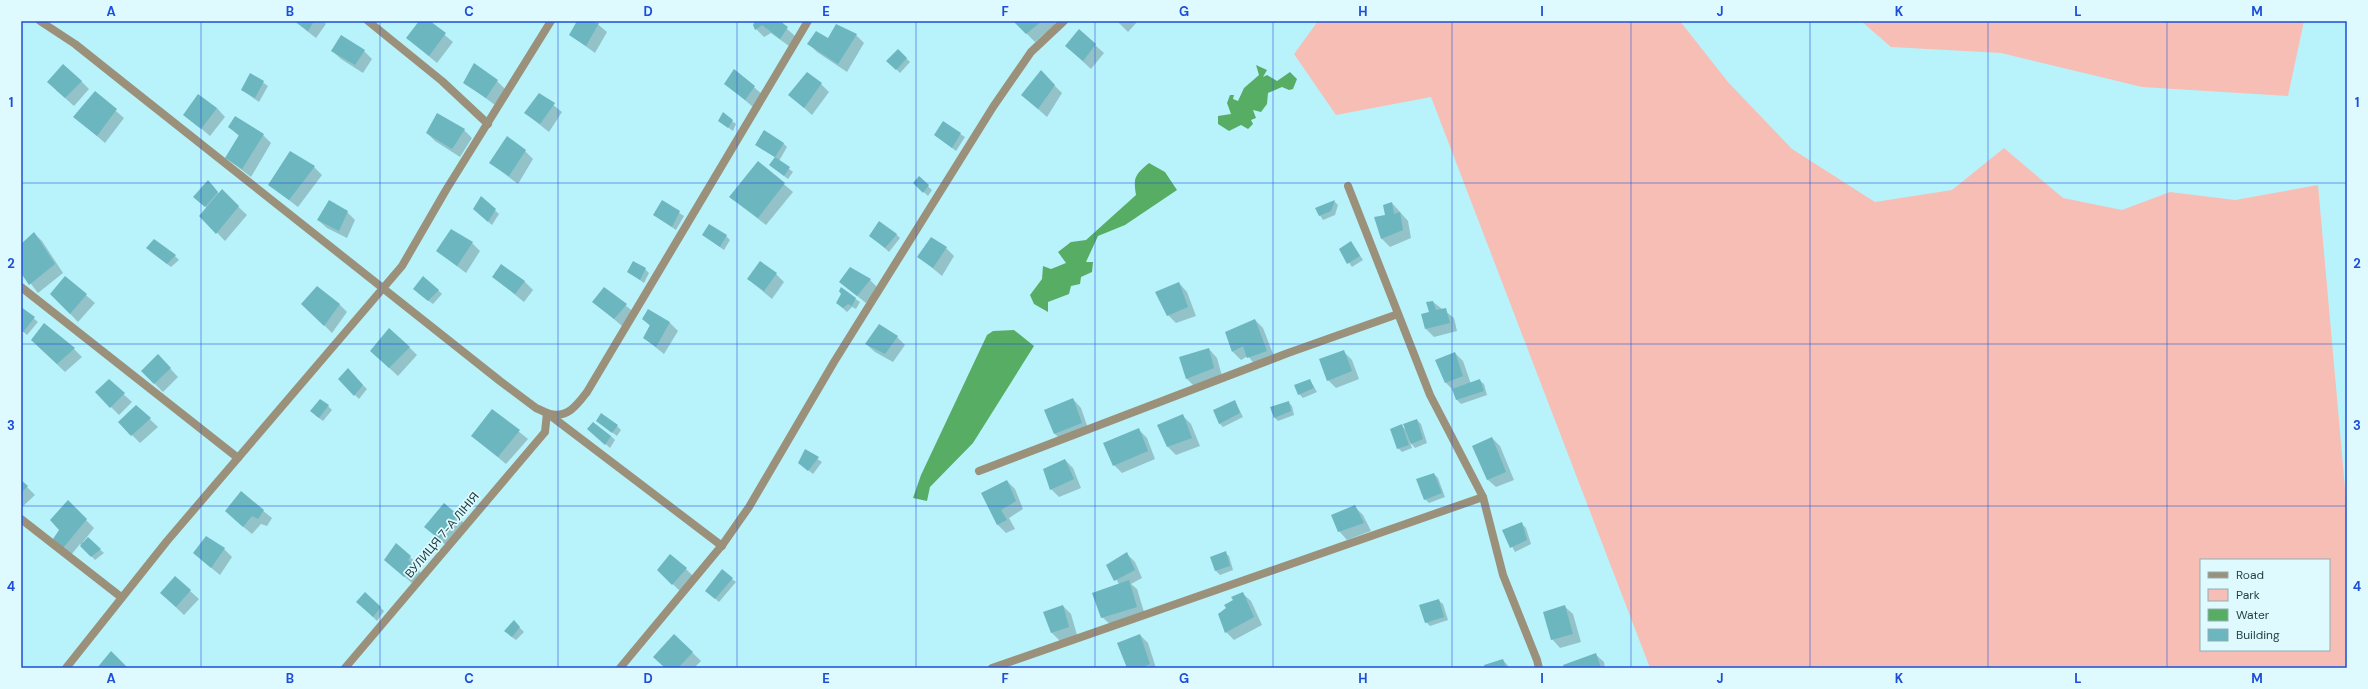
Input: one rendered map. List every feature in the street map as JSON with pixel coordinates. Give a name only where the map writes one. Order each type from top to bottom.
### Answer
[{"type":"street","points":[[40,21],[93,58],[385,288],[500,381],[536,408],[558,416],[566,413],[578,404],[587,392],[808,21]]},
{"type":"street","points":[[368,21],[442,81],[488,124]]},
{"type":"street","points":[[66,668],[121,597],[238,458],[385,288],[402,266],[446,190],[551,21]]},
{"type":"street","points":[[620,668],[722,546],[749,507],[834,362],[997,101],[1031,52],[1064,21]]},
{"type":"street","points":[[1348,186],[1430,395],[1483,497],[1504,576],[1539,665]]},
{"type":"street","points":[[21,287],[238,458]]},
{"type":"street","points":[[979,471],[1288,353],[1398,314]]},
{"type":"street","points":[[547,413],[722,546]]},
{"type":"street","name":"ВУЛИЦЯ 7-А ЛІНІЯ","points":[[345,668],[545,432],[547,413]]},
{"type":"street","points":[[992,668],[1483,497]]},
{"type":"street","points":[[21,519],[121,597]]},
{"type":"green space","points":[[1318,21],[1680,21],[1728,82],[1792,149],[1875,202],[1952,190],[2004,148],[2063,198],[2122,210],[2170,192],[2235,200],[2318,185],[2346,499],[2347,668],[1650,668],[1431,97],[1336,115],[1294,54]]},
{"type":"green space","points":[[1861,21],[2304,21],[2288,96],[2142,87],[2001,53],[1891,47]]},
{"type":"water","points":[[1256,65],[1267,70],[1263,77],[1267,75],[1277,81],[1290,72],[1297,79],[1293,89],[1289,90],[1282,87],[1268,93],[1267,104],[1261,112],[1253,110],[1256,118],[1251,120],[1253,124],[1248,129],[1241,125],[1229,131],[1218,124],[1218,116],[1231,114],[1227,103],[1230,95],[1234,95],[1233,99],[1238,101],[1244,88],[1259,75]]},
{"type":"water","points":[[1149,163],[1165,172],[1177,190],[1125,225],[1098,236],[1086,262],[1093,262],[1092,272],[1081,277],[1080,284],[1071,286],[1069,294],[1048,302],[1048,312],[1034,304],[1030,295],[1042,279],[1043,266],[1051,269],[1066,263],[1058,252],[1071,242],[1086,240],[1136,195],[1136,177]]},
{"type":"water","points":[[1014,330],[1034,346],[973,443],[930,487],[927,501],[913,498],[921,475],[987,335],[993,331]]},
{"type":"building","points":[[295,21],[314,21],[308,31]]},
{"type":"building","points":[[419,21],[430,21],[446,33],[429,56],[406,38]]},
{"type":"building","points":[[577,21],[599,23],[586,46],[569,35]]},
{"type":"building","points":[[755,21],[780,21],[788,27],[780,39],[762,25],[755,30],[753,25]]},
{"type":"building","points":[[1013,21],[1042,21],[1026,34]]},
{"type":"building","points":[[836,24],[857,34],[838,64],[807,44],[816,31],[828,38]]},
{"type":"building","points":[[1079,29],[1096,44],[1083,61],[1065,46]]},
{"type":"building","points":[[341,35],[365,50],[355,65],[331,51]]},
{"type":"building","points":[[898,49],[907,58],[896,70],[886,61]]},
{"type":"building","points":[[474,63],[498,80],[486,98],[463,83]]},
{"type":"building","points":[[63,64],[82,81],[65,98],[47,82]]},
{"type":"building","points":[[734,69],[755,86],[745,100],[724,84]]},
{"type":"building","points":[[1041,70],[1055,85],[1038,109],[1021,95]]},
{"type":"building","points":[[807,72],[822,83],[804,108],[788,95]]},
{"type":"building","points":[[250,73],[264,81],[255,98],[241,90]]},
{"type":"building","points":[[95,91],[117,109],[97,136],[73,117]]},
{"type":"building","points":[[539,93],[555,103],[540,124],[524,113]]},
{"type":"building","points":[[198,94],[217,108],[201,129],[183,115]]},
{"type":"building","points":[[723,112],[733,120],[728,128],[718,121]]},
{"type":"building","points":[[437,113],[465,129],[452,149],[426,133]]},
{"type":"building","points":[[235,116],[264,134],[242,169],[225,158],[239,135],[228,127]]},
{"type":"building","points":[[943,121],[961,133],[952,148],[934,135]]},
{"type":"building","points":[[764,130],[784,143],[775,157],[755,145]]},
{"type":"building","points":[[507,136],[526,150],[509,176],[489,163]]},
{"type":"building","points":[[290,151],[315,166],[289,200],[268,185]]},
{"type":"building","points":[[775,157],[790,167],[784,176],[769,165]]},
{"type":"building","points":[[758,161],[785,183],[758,218],[729,197]]},
{"type":"building","points":[[919,176],[929,185],[923,193],[913,183]]},
{"type":"building","points":[[208,180],[218,192],[205,207],[193,197]]},
{"type":"building","points":[[222,189],[239,206],[216,234],[199,216]]},
{"type":"building","points":[[481,196],[496,209],[488,222],[473,209]]},
{"type":"building","points":[[329,200],[348,211],[339,231],[317,220]]},
{"type":"building","points":[[662,200],[680,211],[672,227],[653,215]]},
{"type":"building","points":[[1335,200],[1331,211],[1319,216],[1315,208]]},
{"type":"building","points":[[1392,202],[1394,214],[1400,212],[1403,230],[1381,239],[1374,217],[1385,215],[1383,205]]},
{"type":"building","points":[[879,221],[897,234],[885,248],[869,236]]},
{"type":"building","points":[[709,224],[727,235],[720,247],[702,235]]},
{"type":"building","points":[[451,229],[473,242],[457,266],[436,251]]},
{"type":"building","points":[[34,232],[55,264],[29,285],[21,273],[21,244]]},
{"type":"building","points":[[931,237],[947,247],[933,268],[917,257]]},
{"type":"building","points":[[154,239],[176,255],[167,264],[146,248]]},
{"type":"building","points":[[1351,241],[1360,256],[1347,264],[1339,249]]},
{"type":"building","points":[[633,261],[646,268],[640,280],[627,272]]},
{"type":"building","points":[[760,261],[777,273],[764,291],[747,279]]},
{"type":"building","points":[[501,264],[525,281],[515,294],[492,277]]},
{"type":"building","points":[[850,267],[871,279],[857,296],[839,282]]},
{"type":"building","points":[[65,276],[87,294],[70,314],[50,294]]},
{"type":"building","points":[[423,276],[439,290],[428,301],[413,289]]},
{"type":"building","points":[[1179,282],[1188,307],[1167,316],[1155,292]]},
{"type":"building","points":[[317,286],[340,304],[324,326],[301,304]]},
{"type":"building","points":[[604,287],[627,304],[614,319],[592,302]]},
{"type":"building","points":[[841,287],[856,298],[852,306],[848,304],[843,308],[836,303],[841,294],[839,291]]},
{"type":"building","points":[[1433,301],[1436,310],[1446,308],[1450,323],[1425,329],[1421,314],[1429,312],[1426,302]]},
{"type":"building","points":[[21,307],[35,317],[23,332],[21,330]]},
{"type":"building","points":[[648,309],[670,322],[656,347],[643,338],[650,325],[642,319]]},
{"type":"building","points":[[1255,319],[1267,351],[1247,358],[1243,346],[1232,352],[1225,332]]},
{"type":"building","points":[[44,323],[75,348],[57,364],[31,340]]},
{"type":"building","points":[[879,324],[898,336],[885,354],[865,344]]},
{"type":"building","points":[[389,328],[410,347],[389,368],[370,351]]},
{"type":"building","points":[[1209,348],[1214,368],[1186,379],[1179,357]]},
{"type":"building","points":[[1344,350],[1352,371],[1327,381],[1319,359]]},
{"type":"building","points":[[1455,352],[1463,376],[1445,383],[1435,360]]},
{"type":"building","points":[[158,354],[171,368],[154,384],[141,371]]},
{"type":"building","points":[[348,368],[363,385],[354,396],[338,379]]},
{"type":"building","points":[[109,379],[125,393],[110,408],[95,392]]},
{"type":"building","points":[[1310,379],[1314,388],[1298,395],[1294,385]]},
{"type":"building","points":[[1480,379],[1484,391],[1456,400],[1452,389]]},
{"type":"building","points":[[1073,398],[1082,423],[1054,434],[1044,410]]},
{"type":"building","points":[[320,399],[329,405],[319,418],[310,411]]},
{"type":"building","points":[[1235,400],[1240,413],[1219,424],[1213,410]]},
{"type":"building","points":[[1289,401],[1291,411],[1274,418],[1270,407]]},
{"type":"building","points":[[136,405],[151,418],[131,436],[118,422]]},
{"type":"building","points":[[492,409],[520,430],[498,457],[471,436]]},
{"type":"building","points":[[601,413],[618,425],[612,433],[596,421]]},
{"type":"building","points":[[1183,414],[1192,438],[1167,447],[1157,425]]},
{"type":"building","points":[[1417,419],[1423,439],[1411,444],[1403,424]]},
{"type":"building","points":[[593,422],[611,436],[605,445],[587,429]]},
{"type":"building","points":[[1402,424],[1409,445],[1397,449],[1390,429]]},
{"type":"building","points":[[1139,428],[1148,451],[1113,466],[1103,443]]},
{"type":"building","points":[[1492,437],[1506,472],[1487,480],[1472,446]]},
{"type":"building","points":[[805,449],[819,457],[808,471],[798,463]]},
{"type":"building","points":[[1065,459],[1074,479],[1050,490],[1043,469]]},
{"type":"building","points":[[1434,473],[1442,493],[1424,500],[1416,479]]},
{"type":"building","points":[[21,480],[28,486],[21,493]]},
{"type":"building","points":[[1007,480],[1016,501],[1001,510],[1007,520],[997,525],[981,493]]},
{"type":"building","points":[[241,491],[264,510],[258,519],[252,516],[243,527],[225,511]]},
{"type":"building","points":[[68,500],[87,519],[63,548],[53,539],[59,530],[50,520]]},
{"type":"building","points":[[444,503],[458,515],[439,539],[424,527]]},
{"type":"building","points":[[1355,505],[1364,523],[1338,532],[1331,515]]},
{"type":"building","points":[[1522,522],[1527,540],[1510,548],[1502,530]]},
{"type":"building","points":[[206,536],[225,548],[211,568],[193,553]]},
{"type":"building","points":[[88,537],[101,549],[91,557],[80,546]]},
{"type":"building","points":[[396,543],[411,556],[408,560],[414,565],[404,577],[384,560]]},
{"type":"building","points":[[1226,551],[1230,566],[1215,571],[1210,557]]},
{"type":"building","points":[[1127,552],[1135,570],[1114,581],[1106,565]]},
{"type":"building","points":[[670,554],[687,568],[672,585],[657,570]]},
{"type":"building","points":[[722,569],[733,578],[715,599],[705,591]]},
{"type":"building","points":[[175,576],[191,590],[176,607],[160,593]]},
{"type":"building","points":[[1129,580],[1137,607],[1101,618],[1092,593]]},
{"type":"building","points":[[365,592],[381,607],[373,617],[356,602]]},
{"type":"building","points":[[1243,592],[1254,617],[1225,633],[1218,614],[1226,608],[1224,605],[1233,600],[1231,597]]},
{"type":"building","points":[[1439,599],[1444,617],[1425,623],[1419,605]]},
{"type":"building","points":[[1063,605],[1069,627],[1051,633],[1043,612]]},
{"type":"building","points":[[1565,605],[1573,634],[1551,640],[1543,612]]},
{"type":"building","points":[[514,620],[520,627],[512,637],[504,631]]},
{"type":"building","points":[[674,634],[693,652],[678,668],[665,668],[653,657]]},
{"type":"building","points":[[1140,634],[1150,664],[1142,668],[1127,668],[1117,643]]},
{"type":"building","points":[[111,651],[127,667],[126,668],[97,668]]},
{"type":"building","points":[[1596,653],[1601,668],[1564,668],[1563,665]]},
{"type":"building","points":[[1503,659],[1506,668],[1485,668],[1484,665]]}]
